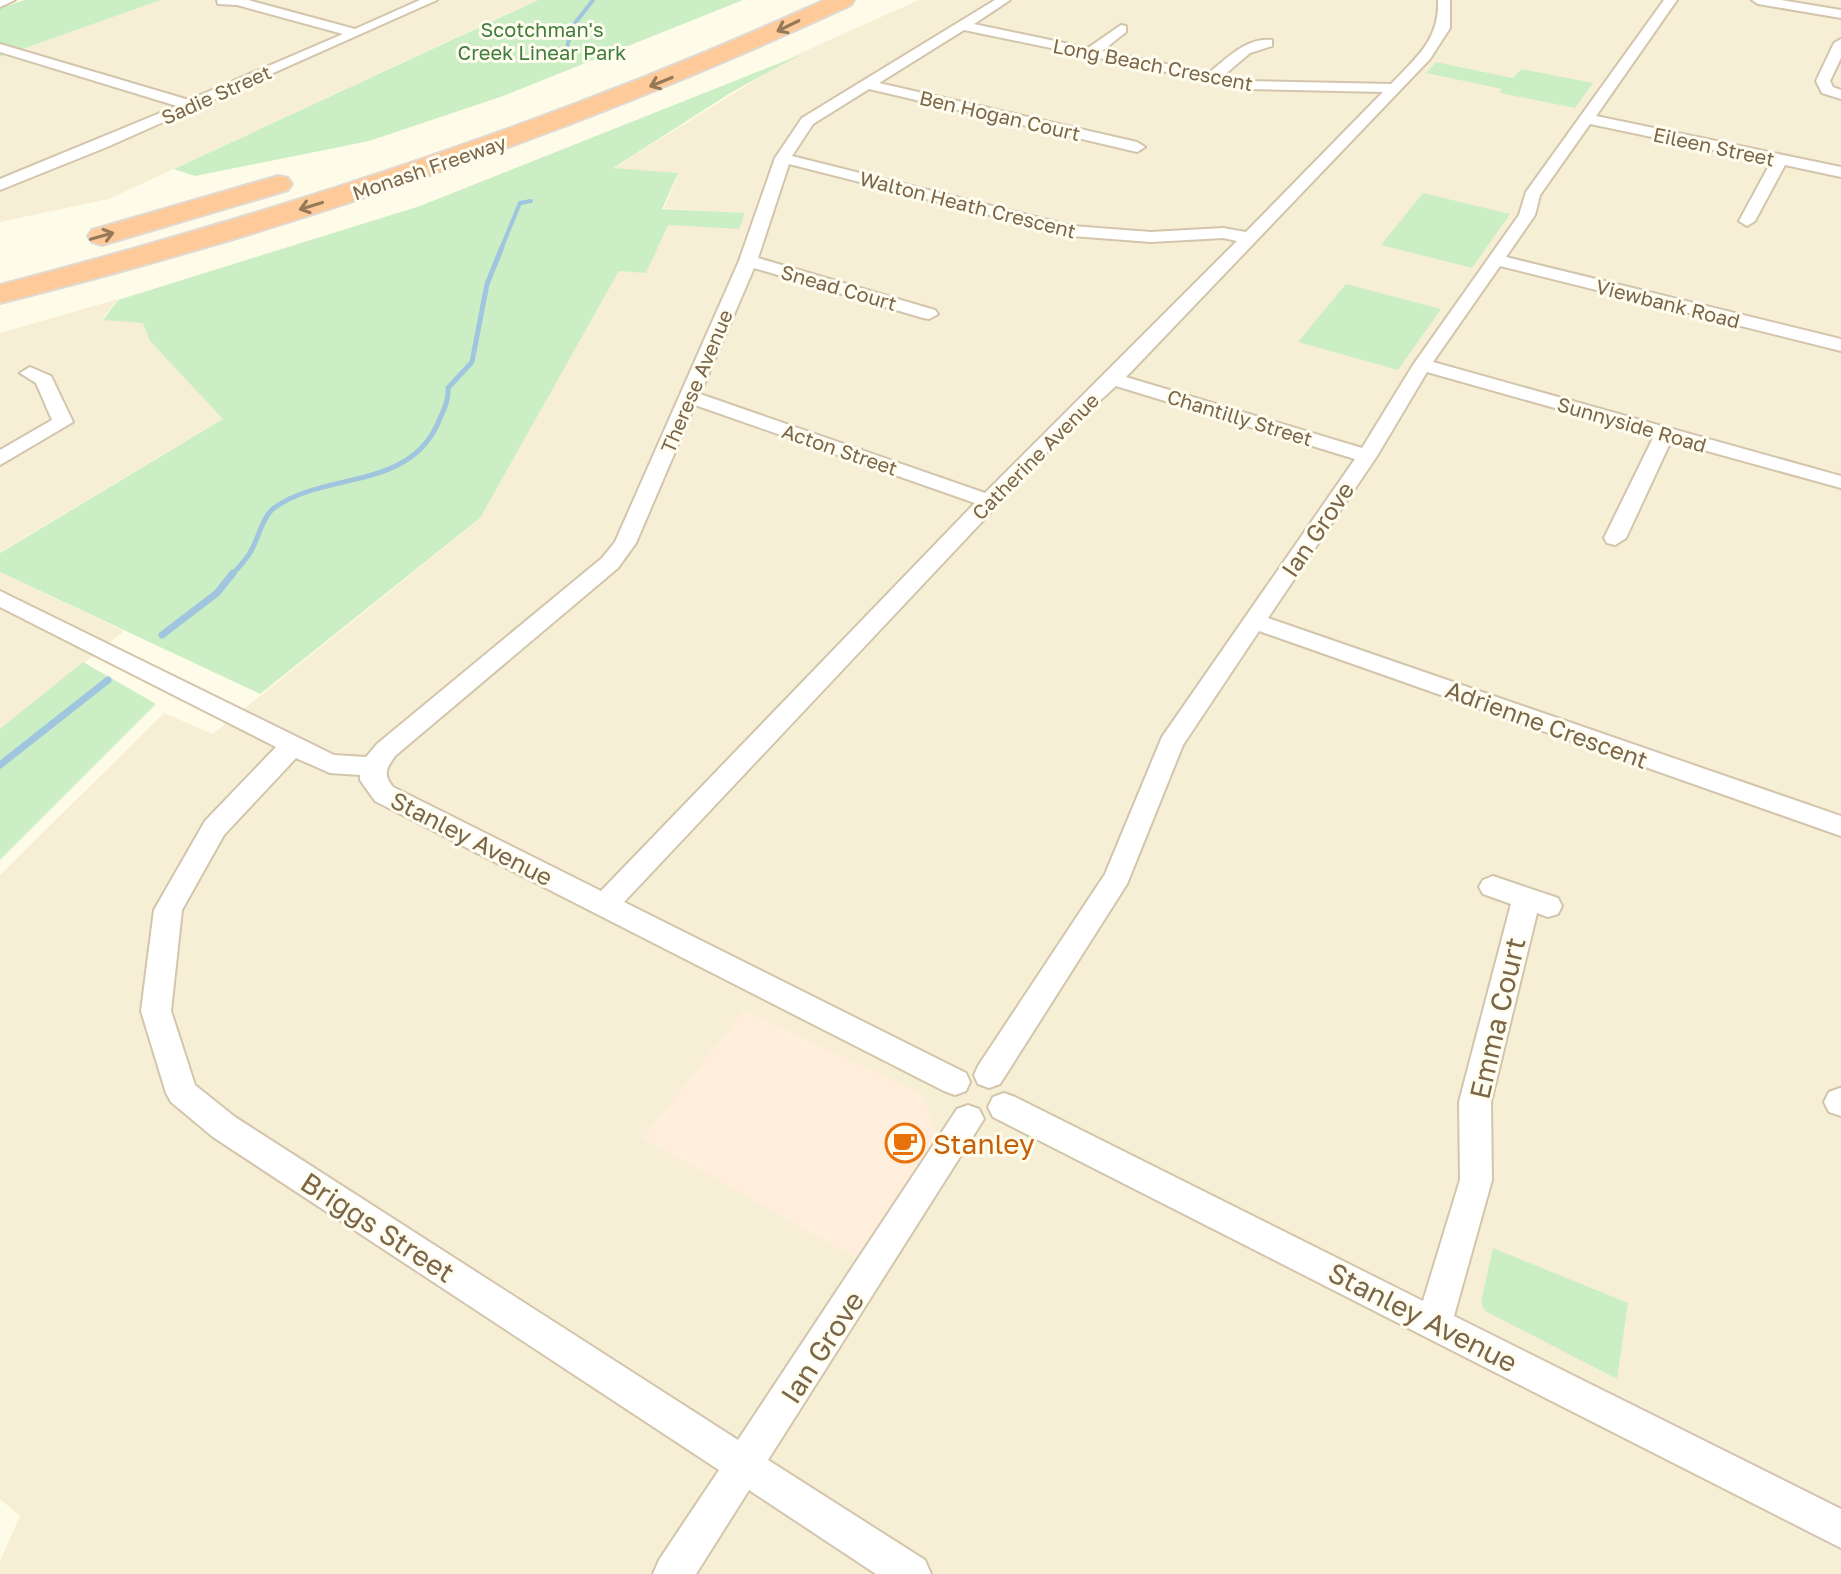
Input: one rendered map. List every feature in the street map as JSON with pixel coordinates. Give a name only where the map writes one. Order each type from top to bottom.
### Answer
[{"type":"highway","points":[[656,56],[785,0]]},
{"type":"highway","name":"Monash Freeway","points":[[0,294],[351,194],[563,121],[734,53],[843,0]]},
{"type":"highway","points":[[81,242],[301,177]]},
{"type":"street","points":[[0,3],[9,0]]},
{"type":"street","name":"Sadie Street","points":[[0,185],[431,0]]},
{"type":"street","name":"Therese Avenue","points":[[373,767],[386,750],[610,563],[625,543],[748,261],[783,158],[807,121],[1004,0]]},
{"type":"street","name":"Catherine Avenue","points":[[604,905],[1065,422],[1113,379],[1438,42],[1447,23],[1444,0]]},
{"type":"street","name":"Ian Grove","points":[[989,1075],[1117,877],[1171,743],[1367,456],[1422,365],[1527,215],[1532,195],[1671,0]]},
{"type":"street","points":[[1758,0],[1841,14]]},
{"type":"street","points":[[223,1],[237,1],[356,33]]},
{"type":"street","name":"Long Beach Crescent","points":[[962,26],[1210,79],[1291,88],[1393,88]]},
{"type":"street","points":[[1090,53],[1121,29]]},
{"type":"street","points":[[1210,79],[1245,50],[1267,43]]},
{"type":"street","points":[[1841,43],[1823,81],[1827,90],[1841,95]]},
{"type":"street","points":[[0,48],[189,105]]},
{"type":"street","name":"Ben Hogan Court","points":[[864,84],[1137,147]]},
{"type":"street","name":"Eileen Street","points":[[1587,119],[1841,172]]},
{"type":"street","name":"Walton Heath Crescent","points":[[783,158],[1072,231],[1151,237],[1223,233],[1250,238]]},
{"type":"street","points":[[1747,221],[1780,160]]},
{"type":"street","name":"Viewbank Road","points":[[1495,260],[1841,345]]},
{"type":"street","name":"Snead Court","points":[[748,261],[929,314]]},
{"type":"street","name":"Sunnyside Road","points":[[1422,365],[1841,482]]},
{"type":"street","points":[[0,459],[63,422],[44,380],[30,373]]},
{"type":"street","name":"Chantilly Street","points":[[1113,379],[1367,456]]},
{"type":"street","name":"Acton Street","points":[[690,397],[989,501]]},
{"type":"street","points":[[1615,538],[1665,433]]},
{"type":"street","name":"Stanley Avenue","points":[[0,598],[330,764],[373,767],[373,780],[384,794],[955,1082]]},
{"type":"street","name":"Adrienne Crescent","points":[[1254,621],[1841,826]]},
{"type":"street","name":"Briggs Street","points":[[294,744],[214,828],[168,910],[156,1011],[182,1093],[224,1127],[911,1574]]},
{"type":"street","name":"Emma Court","points":[[1434,1323],[1476,1180],[1475,1102],[1537,903],[1493,887]]},
{"type":"street","points":[[973,1073],[989,1075],[1002,1085],[1006,1099],[1004,1107],[991,1119],[968,1119],[954,1109],[951,1101],[955,1082],[973,1073]]},
{"type":"street","name":"Stanley Avenue","points":[[1004,1107],[1841,1529]]},
{"type":"street","name":"Ian Grove","points":[[673,1574],[746,1466],[968,1119]]},
{"type":"shaded area","points":[[161,0],[537,0],[109,199],[0,222],[0,57]]},
{"type":"shaded area","points":[[919,0],[1841,0],[1841,1574],[0,1574],[0,1561],[20,1516],[0,1499],[0,875],[164,713],[213,734],[477,521],[619,271],[645,272],[667,225],[744,214],[664,208],[678,175],[610,170],[796,55]],"holes":[[[1436,62],[1513,78],[1521,69],[1592,84],[1503,89],[1427,73]]]},
{"type":"shaded area","points":[[118,299],[102,319],[144,323],[152,341],[223,419],[0,552],[0,333]]},
{"type":"shaded area","points":[[0,572],[124,631],[0,730]]},
{"type":"shaded area","points":[[744,1010],[921,1093],[941,1141],[861,1261],[643,1138]]},
{"type":"green space","points":[[25,0],[161,0],[0,57],[0,8]]},
{"type":"green space","name":"Scotchman's Creek Linear Park","points":[[538,0],[743,0],[503,96],[369,141],[195,176],[174,169]]},
{"type":"green space","points":[[800,55],[732,92],[613,168],[678,173],[662,209],[745,213],[739,229],[668,225],[646,273],[619,271],[480,518],[260,694],[0,572],[0,553],[223,419],[150,341],[143,323],[103,320],[118,300],[420,206]]},
{"type":"green space","points":[[1436,62],[1513,78],[1521,69],[1593,83],[1575,108],[1500,93],[1502,89],[1426,73]]},
{"type":"green space","points":[[1423,193],[1510,214],[1472,268],[1381,245]]},
{"type":"green space","points":[[1346,284],[1441,309],[1398,370],[1298,342]]},
{"type":"green space","points":[[83,662],[156,704],[0,860],[0,729]]},
{"type":"green space","points":[[1493,1248],[1628,1303],[1617,1379],[1485,1311],[1481,1302]]},
{"type":"waterway","points":[[564,60],[572,27],[593,0]]},
{"type":"waterway","points":[[501,249],[520,203],[531,201]]},
{"type":"waterway","points":[[232,575],[249,554],[274,508],[317,489],[386,470],[407,460],[424,445],[444,410],[448,388],[472,362],[487,284],[502,247]]},
{"type":"waterway","points":[[162,635],[217,593],[233,573]]},
{"type":"waterway","points":[[0,765],[108,680]]},
{"type":"place","name":"Stanley","points":[[905,1143]]}]
